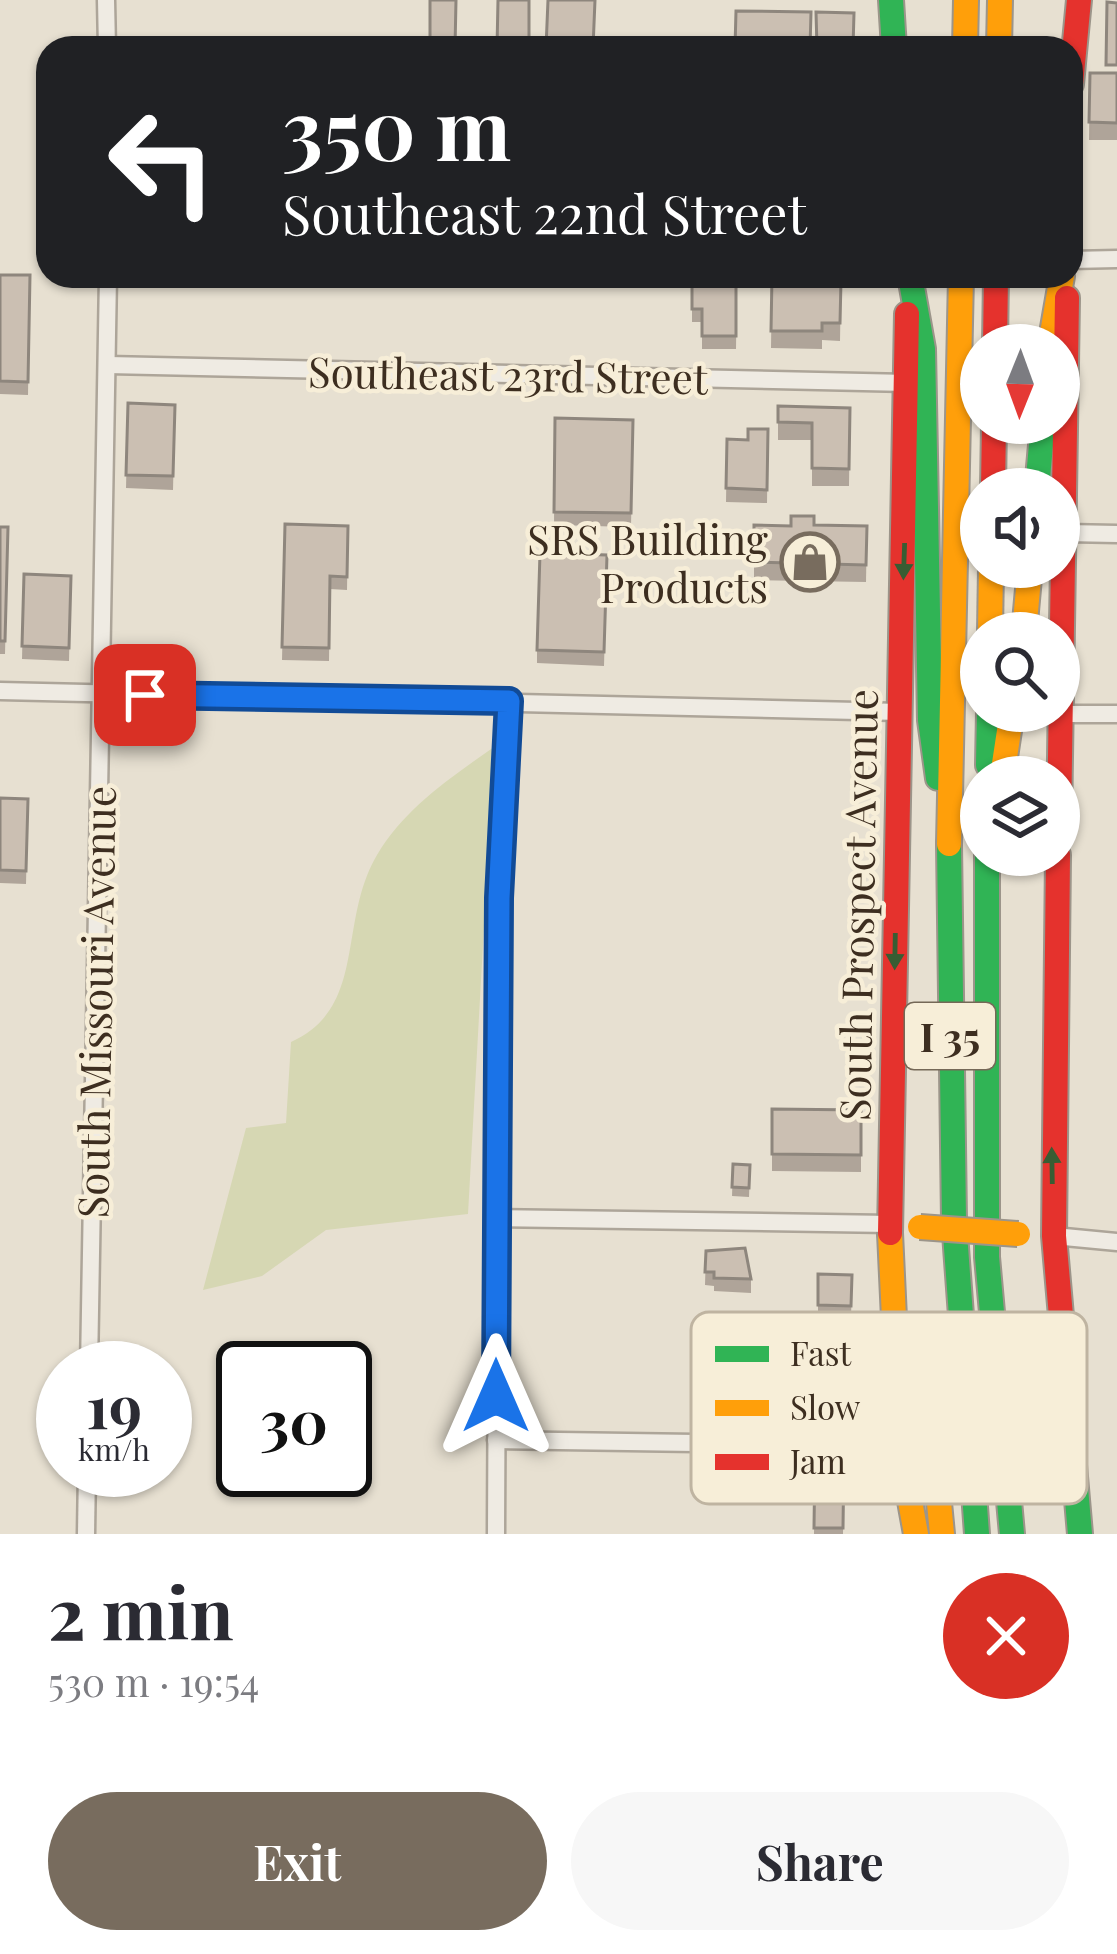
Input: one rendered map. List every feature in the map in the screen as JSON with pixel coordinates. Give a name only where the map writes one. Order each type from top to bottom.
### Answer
[{"type":"main road","points":[[892,0],[894,36]]},
{"type":"main road","points":[[965,36],[966,0]]},
{"type":"main road","points":[[999,36],[1000,0]]},
{"type":"main road","points":[[1076,36],[1079,0]]},
{"type":"main road","name":"South Prospect Avenue","points":[[894,1312],[890,1224],[908,288]]},
{"type":"main road","points":[[910,288],[923,349],[930,720],[951,877]]},
{"type":"main road","name":"I 35","points":[[958,1312],[953,1258],[951,877],[962,288]]},
{"type":"main road","points":[[995,324],[996,288]]},
{"type":"main road","points":[[1055,324],[1062,288]]},
{"type":"main road","points":[[1065,288],[1066,468]]},
{"type":"main road","name":"I 35","points":[[987,876],[987,1256],[991,1312]]},
{"type":"main road","points":[[1058,876],[1054,1237],[1061,1312]]},
{"type":"main road","points":[[890,1224],[1054,1237]]},
{"type":"main road","points":[[948,1312],[953,1258]]},
{"type":"main road","name":"South Prospect Avenue","points":[[911,1504],[916,1534]]},
{"type":"main road","points":[[939,1504],[942,1534]]},
{"type":"main road","name":"I 35","points":[[974,1504],[977,1534]]},
{"type":"main road","name":"I 35","points":[[1008,1504],[1016,1534]]},
{"type":"main road","points":[[1077,1504],[1080,1534]]},
{"type":"street","points":[[106,0],[106,36]]},
{"type":"street","points":[[1083,260],[1117,259]]},
{"type":"street","name":"South Missouri Avenue","points":[[89,1341],[108,288]]},
{"type":"street","name":"Southeast 23rd Street","points":[[108,365],[908,383]]},
{"type":"street","points":[[1080,533],[1117,534]]},
{"type":"street","points":[[0,692],[900,712]]},
{"type":"street","points":[[496,1534],[500,863],[509,701]]},
{"type":"street","points":[[1080,714],[1117,714]]},
{"type":"street","points":[[497,1218],[890,1224]]},
{"type":"street","points":[[1054,1237],[1117,1242]]},
{"type":"street","points":[[496,1440],[691,1442]]},
{"type":"street","points":[[86,1534],[87,1497]]},
{"type":"green space","points":[[494,747],[468,1214],[326,1230],[262,1276],[203,1290],[246,1128],[286,1123],[291,1042],[315,1027],[342,985],[365,881],[377,855],[415,808]]},
{"type":"building","points":[[430,0],[456,0],[455,36],[430,36]]},
{"type":"building","points":[[498,0],[529,0],[529,36],[497,36]]},
{"type":"building","points":[[548,0],[595,0],[594,36],[546,36]]},
{"type":"building","points":[[1107,2],[1117,3],[1117,65],[1106,65]]},
{"type":"building","points":[[736,11],[811,12],[810,36],[735,36]]},
{"type":"building","points":[[816,12],[854,13],[853,36],[817,36]]},
{"type":"building","points":[[1090,73],[1117,73],[1117,123],[1089,122]]},
{"type":"building","points":[[0,275],[30,275],[28,382],[0,381]]},
{"type":"building","points":[[692,288],[736,288],[736,336],[702,336],[702,309],[692,309]]},
{"type":"building","points":[[772,288],[841,288],[840,323],[822,323],[822,331],[771,331]]},
{"type":"building","points":[[128,403],[175,405],[173,476],[126,475]]},
{"type":"building","points":[[778,406],[850,408],[849,469],[812,468],[812,423],[778,422]]},
{"type":"building","points":[[555,418],[633,420],[631,513],[554,512]]},
{"type":"building","points":[[748,429],[768,429],[767,490],[726,488],[727,439],[748,440]]},
{"type":"building","points":[[791,516],[814,516],[814,525],[867,526],[866,565],[754,562],[754,525],[791,526]]},
{"type":"building","points":[[285,524],[348,526],[347,577],[330,576],[329,648],[282,647]]},
{"type":"building","points":[[0,527],[8,527],[5,641],[0,641]]},
{"type":"building","points":[[540,553],[607,555],[604,652],[537,650]]},
{"type":"building","points":[[24,574],[71,576],[69,648],[22,646]]},
{"type":"building","points":[[0,798],[28,799],[26,871],[0,870]]},
{"type":"building","points":[[772,1109],[861,1110],[861,1155],[772,1154]]},
{"type":"building","points":[[733,1164],[750,1165],[749,1188],[732,1187]]},
{"type":"building","points":[[745,1248],[751,1279],[714,1278],[714,1272],[705,1272],[706,1251]]},
{"type":"building","points":[[818,1274],[852,1275],[851,1306],[818,1305]]},
{"type":"building","points":[[814,1504],[843,1504],[843,1528],[814,1528]]},
{"type":"traffic: fast","points":[[891,0],[893,36]]},
{"type":"traffic: fast","points":[[912,288],[923,349],[930,720],[938,778]]},
{"type":"traffic: fast","points":[[1039,468],[1041,444]]},
{"type":"traffic: fast","points":[[988,756],[989,732]]},
{"type":"traffic: fast","points":[[949,844],[954,1220],[961,1312]]},
{"type":"traffic: fast","points":[[987,876],[987,1257],[992,1312]]},
{"type":"traffic: fast","points":[[975,1504],[977,1534]]},
{"type":"traffic: fast","points":[[1009,1504],[1012,1534]]},
{"type":"traffic: fast","points":[[1077,1504],[1080,1534]]},
{"type":"traffic: slow","points":[[965,36],[966,0]]},
{"type":"traffic: slow","points":[[999,36],[1000,0]]},
{"type":"traffic: slow","points":[[949,844],[961,288]]},
{"type":"traffic: slow","points":[[1054,324],[1060,288]]},
{"type":"traffic: slow","points":[[990,612],[991,588]]},
{"type":"traffic: slow","points":[[1026,612],[1028,588]]},
{"type":"traffic: slow","points":[[1005,756],[1009,732]]},
{"type":"traffic: slow","points":[[920,1227],[1018,1234]]},
{"type":"traffic: slow","points":[[890,1233],[894,1312]]},
{"type":"traffic: slow","points":[[911,1504],[916,1534]]},
{"type":"traffic: slow","points":[[939,1504],[942,1534]]},
{"type":"traffic: jam","points":[[1076,36],[1079,0]]},
{"type":"traffic: jam","points":[[995,324],[996,288]]},
{"type":"traffic: jam","points":[[1060,756],[1067,298]]},
{"type":"traffic: jam","points":[[890,1233],[907,314]]},
{"type":"traffic: jam","points":[[993,468],[994,444]]},
{"type":"traffic: jam","points":[[1058,876],[1054,1236],[1061,1312]]},
{"type":"place","name":"SRS Building Products","points":[[810,562]]},
{"type":"route","points":[[145,695],[509,701],[499,898],[496,1396]]}]
